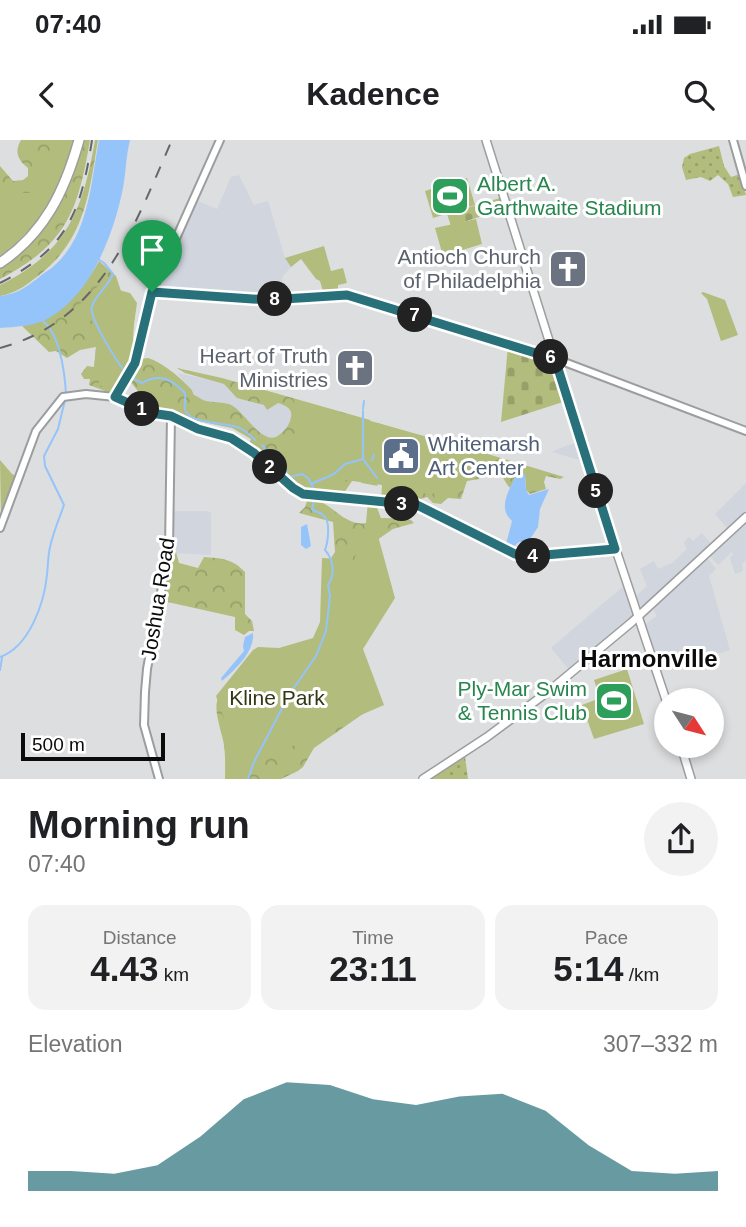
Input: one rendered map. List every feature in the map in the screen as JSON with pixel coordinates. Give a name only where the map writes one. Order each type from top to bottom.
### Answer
[{"type":"highway","points":[[0,261],[29,236],[50,210],[63,184],[77,140]]},
{"type":"main road","points":[[486,140],[615,549],[662,688]]},
{"type":"main road","points":[[424,779],[516,717],[638,616],[746,517]]},
{"type":"main road","points":[[635,606],[639,609],[647,608]]},
{"type":"main road","points":[[685,758],[691,779]]},
{"type":"street","points":[[115,397],[131,373],[139,351],[152,292],[220,140]]},
{"type":"street","points":[[733,140],[746,186]]},
{"type":"street","points":[[152,292],[268,300],[347,295],[555,359],[746,430]]},
{"type":"street","points":[[0,528],[36,431],[65,397],[115,397],[151,413],[171,416],[198,429],[231,438],[254,453],[303,494],[417,505],[515,554],[533,556],[615,549]]},
{"type":"street","name":"Joshua Road","points":[[159,779],[144,726],[147,669],[169,548],[171,416]]},
{"type":"shaded area","points":[[239,175],[254,205],[268,201],[285,258],[291,267],[283,276],[279,299],[152,292],[193,199],[217,209],[231,177]]},
{"type":"shaded area","points":[[177,373],[228,384],[280,401],[294,414],[285,433],[262,442],[235,408],[199,399]]},
{"type":"shaded area","points":[[581,442],[587,462],[552,452],[565,446]]},
{"type":"shaded area","points":[[746,483],[746,512],[729,530],[715,514]]},
{"type":"shaded area","points":[[173,511],[211,513],[211,555],[173,553]]},
{"type":"shaded area","points":[[746,521],[746,560],[742,564],[743,571],[735,574],[730,558],[732,552],[718,565],[710,556]]},
{"type":"shaded area","points":[[702,533],[712,545],[653,599],[641,606],[635,597],[647,586],[640,569],[654,561],[658,569],[672,563],[687,549],[684,543],[689,537],[693,541]]},
{"type":"shaded area","points":[[707,558],[716,569],[709,576],[730,650],[676,667],[673,657],[657,662],[644,625],[657,616],[652,607]]},
{"type":"shaded area","points":[[627,583],[638,616],[571,672],[551,648]]},
{"type":"green space","points":[[21,140],[74,140],[48,205],[28,231],[0,256],[0,166],[13,181],[23,180],[28,176],[28,168],[18,156]]},
{"type":"green space","points":[[81,140],[90,140],[80,187],[66,223],[41,252],[0,279],[0,265],[60,202],[73,171]]},
{"type":"green space","points":[[95,140],[98,140],[87,197],[82,215],[66,247],[54,262],[29,283],[0,296],[0,285],[41,258],[68,226],[85,188]]},
{"type":"green space","points":[[719,146],[724,166],[731,177],[740,174],[746,195],[733,197],[728,184],[718,175],[710,181],[701,177],[686,180],[682,167],[684,158]]},
{"type":"green space","points":[[43,153],[69,158],[63,174],[43,213],[24,235],[0,256],[0,218],[10,193],[30,193]]},
{"type":"green space","name":"Albert A. Garthwaite Stadium","points":[[467,178],[475,205],[433,218],[425,191]]},
{"type":"green space","points":[[500,198],[504,209],[451,226],[447,214]]},
{"type":"green space","points":[[476,219],[482,244],[443,256],[435,228]]},
{"type":"green space","points":[[324,246],[331,271],[343,268],[347,283],[338,285],[338,295],[324,295],[320,281],[301,259],[291,267],[285,258]]},
{"type":"green space","points":[[99,261],[116,276],[121,291],[131,295],[135,303],[133,339],[138,345],[116,395],[89,385],[90,379],[84,379],[81,374],[87,366],[94,367],[96,347],[80,350],[67,358],[56,351],[49,352],[22,326],[47,317],[68,302],[85,283]]},
{"type":"green space","points":[[99,285],[130,293],[137,303],[132,338],[138,345],[129,372],[116,390],[98,385],[102,370],[94,368],[98,329],[79,305]]},
{"type":"green space","points":[[701,293],[725,300],[738,335],[721,341],[707,299]]},
{"type":"green space","points":[[508,346],[553,360],[566,401],[501,422]]},
{"type":"green space","points":[[148,358],[171,371],[202,399],[235,407],[260,432],[273,438],[290,422],[291,412],[288,408],[278,403],[267,410],[264,405],[237,398],[224,384],[185,373],[177,368],[370,420],[375,481],[378,486],[362,483],[354,478],[342,496],[302,489],[248,446],[251,439],[232,428],[198,421],[194,423],[125,399],[138,391],[129,380],[140,359]]},
{"type":"green space","points":[[293,399],[477,451],[474,475],[430,495],[423,493],[418,506],[381,503],[382,485],[345,480],[341,498],[332,497],[334,484],[327,484],[324,496],[304,494],[263,461],[302,426]]},
{"type":"green space","points":[[375,424],[564,477],[560,479],[546,476],[546,489],[530,494],[526,490],[525,475],[517,474],[510,488],[498,472],[490,469],[485,470],[479,479],[467,481],[461,499],[448,498],[441,504],[433,503],[427,497],[418,500]]},
{"type":"green space","points":[[0,460],[12,474],[19,477],[1,517]]},
{"type":"green space","name":"Kline Park","points":[[308,498],[357,523],[383,518],[411,520],[414,523],[393,529],[377,540],[361,649],[370,709],[314,748],[298,771],[281,779],[225,779],[224,746],[216,706],[221,694],[271,654],[313,639],[321,627],[327,572],[335,552],[333,522],[299,513]]},
{"type":"green space","name":"Kline Park","points":[[368,501],[375,502],[386,532],[378,536],[395,598],[363,649],[384,705],[317,734],[226,779],[228,730],[216,696],[258,647],[279,648],[313,638],[320,622],[322,558],[354,560],[366,523]]},
{"type":"green space","points":[[171,551],[176,552],[179,563],[198,568],[204,557],[216,558],[231,562],[245,572],[245,614],[252,621],[254,631],[244,635],[235,630],[235,617],[163,601]]},
{"type":"green space","name":"Ply-Mar Swim & Tennis Club","points":[[627,669],[644,724],[594,739],[582,705],[600,698],[594,680]]},
{"type":"green space","points":[[465,756],[468,779],[429,779]]},
{"type":"water","points":[[99,140],[130,140],[119,206],[98,262],[88,279],[63,309],[36,323],[0,328],[0,296],[29,285],[55,265],[75,238],[87,207]]},
{"type":"water","points":[[517,474],[525,474],[529,495],[549,489],[540,509],[538,527],[528,542],[519,542],[511,549],[507,548],[506,544],[512,521],[505,505]]},
{"type":"water","points":[[307,524],[311,546],[306,549],[301,545],[301,527]]},
{"type":"water","points":[[253,633],[251,647],[238,666],[222,681],[221,678],[244,651],[245,637]]},
{"type":"waterway","points":[[98,259],[113,274],[94,302],[92,312],[104,340],[126,373]]},
{"type":"waterway","points":[[41,319],[48,326]]},
{"type":"waterway","points":[[50,329],[60,352],[66,395]]},
{"type":"waterway","points":[[130,377],[142,383],[154,378],[170,381],[185,393],[185,410],[188,415],[202,421],[236,427],[255,440]]},
{"type":"waterway","points":[[0,657],[10,652],[27,634],[42,599],[50,547],[64,505],[45,466],[44,456],[58,429],[65,400]]},
{"type":"waterway","points":[[363,409],[364,401]]},
{"type":"waterway","points":[[311,484],[334,474],[345,464],[363,459],[363,411]]},
{"type":"waterway","points":[[262,445],[275,461],[283,465],[289,477],[302,474],[308,478],[315,491]]},
{"type":"waterway","points":[[372,460],[374,455]]},
{"type":"waterway","points":[[363,459],[377,478]]},
{"type":"waterway","points":[[248,779],[289,695],[316,656],[326,631],[330,596],[328,585],[332,568],[325,550],[327,521],[323,515],[312,509],[315,497]]},
{"type":"waterway","points":[[0,670],[2,658]]},
{"type":"railway","points":[[0,283],[42,256],[67,225],[83,188],[92,140]]},
{"type":"railway","points":[[0,348],[35,335],[65,316],[89,293],[128,236],[172,140]]},
{"type":"place","name":"Albert A. Garthwaite Stadium","points":[[450,196]]},
{"type":"place","name":"Antioch Church of Philadelphia","points":[[568,269]]},
{"type":"place","name":"Heart of Truth Ministries","points":[[355,368]]},
{"type":"place","name":"Whitemarsh Art Center","points":[[401,456]]},
{"type":"place","name":"Ply-Mar Swim & Tennis Club","points":[[614,701]]},
{"type":"district","name":"Harmonville","points":[[649,659]]},
{"type":"route","points":[[152,292],[268,300],[347,295],[555,359],[615,549],[533,556],[515,554],[417,505],[303,494],[248,448],[231,438],[198,429],[171,416],[151,413],[115,397],[135,363],[152,292]]}]
